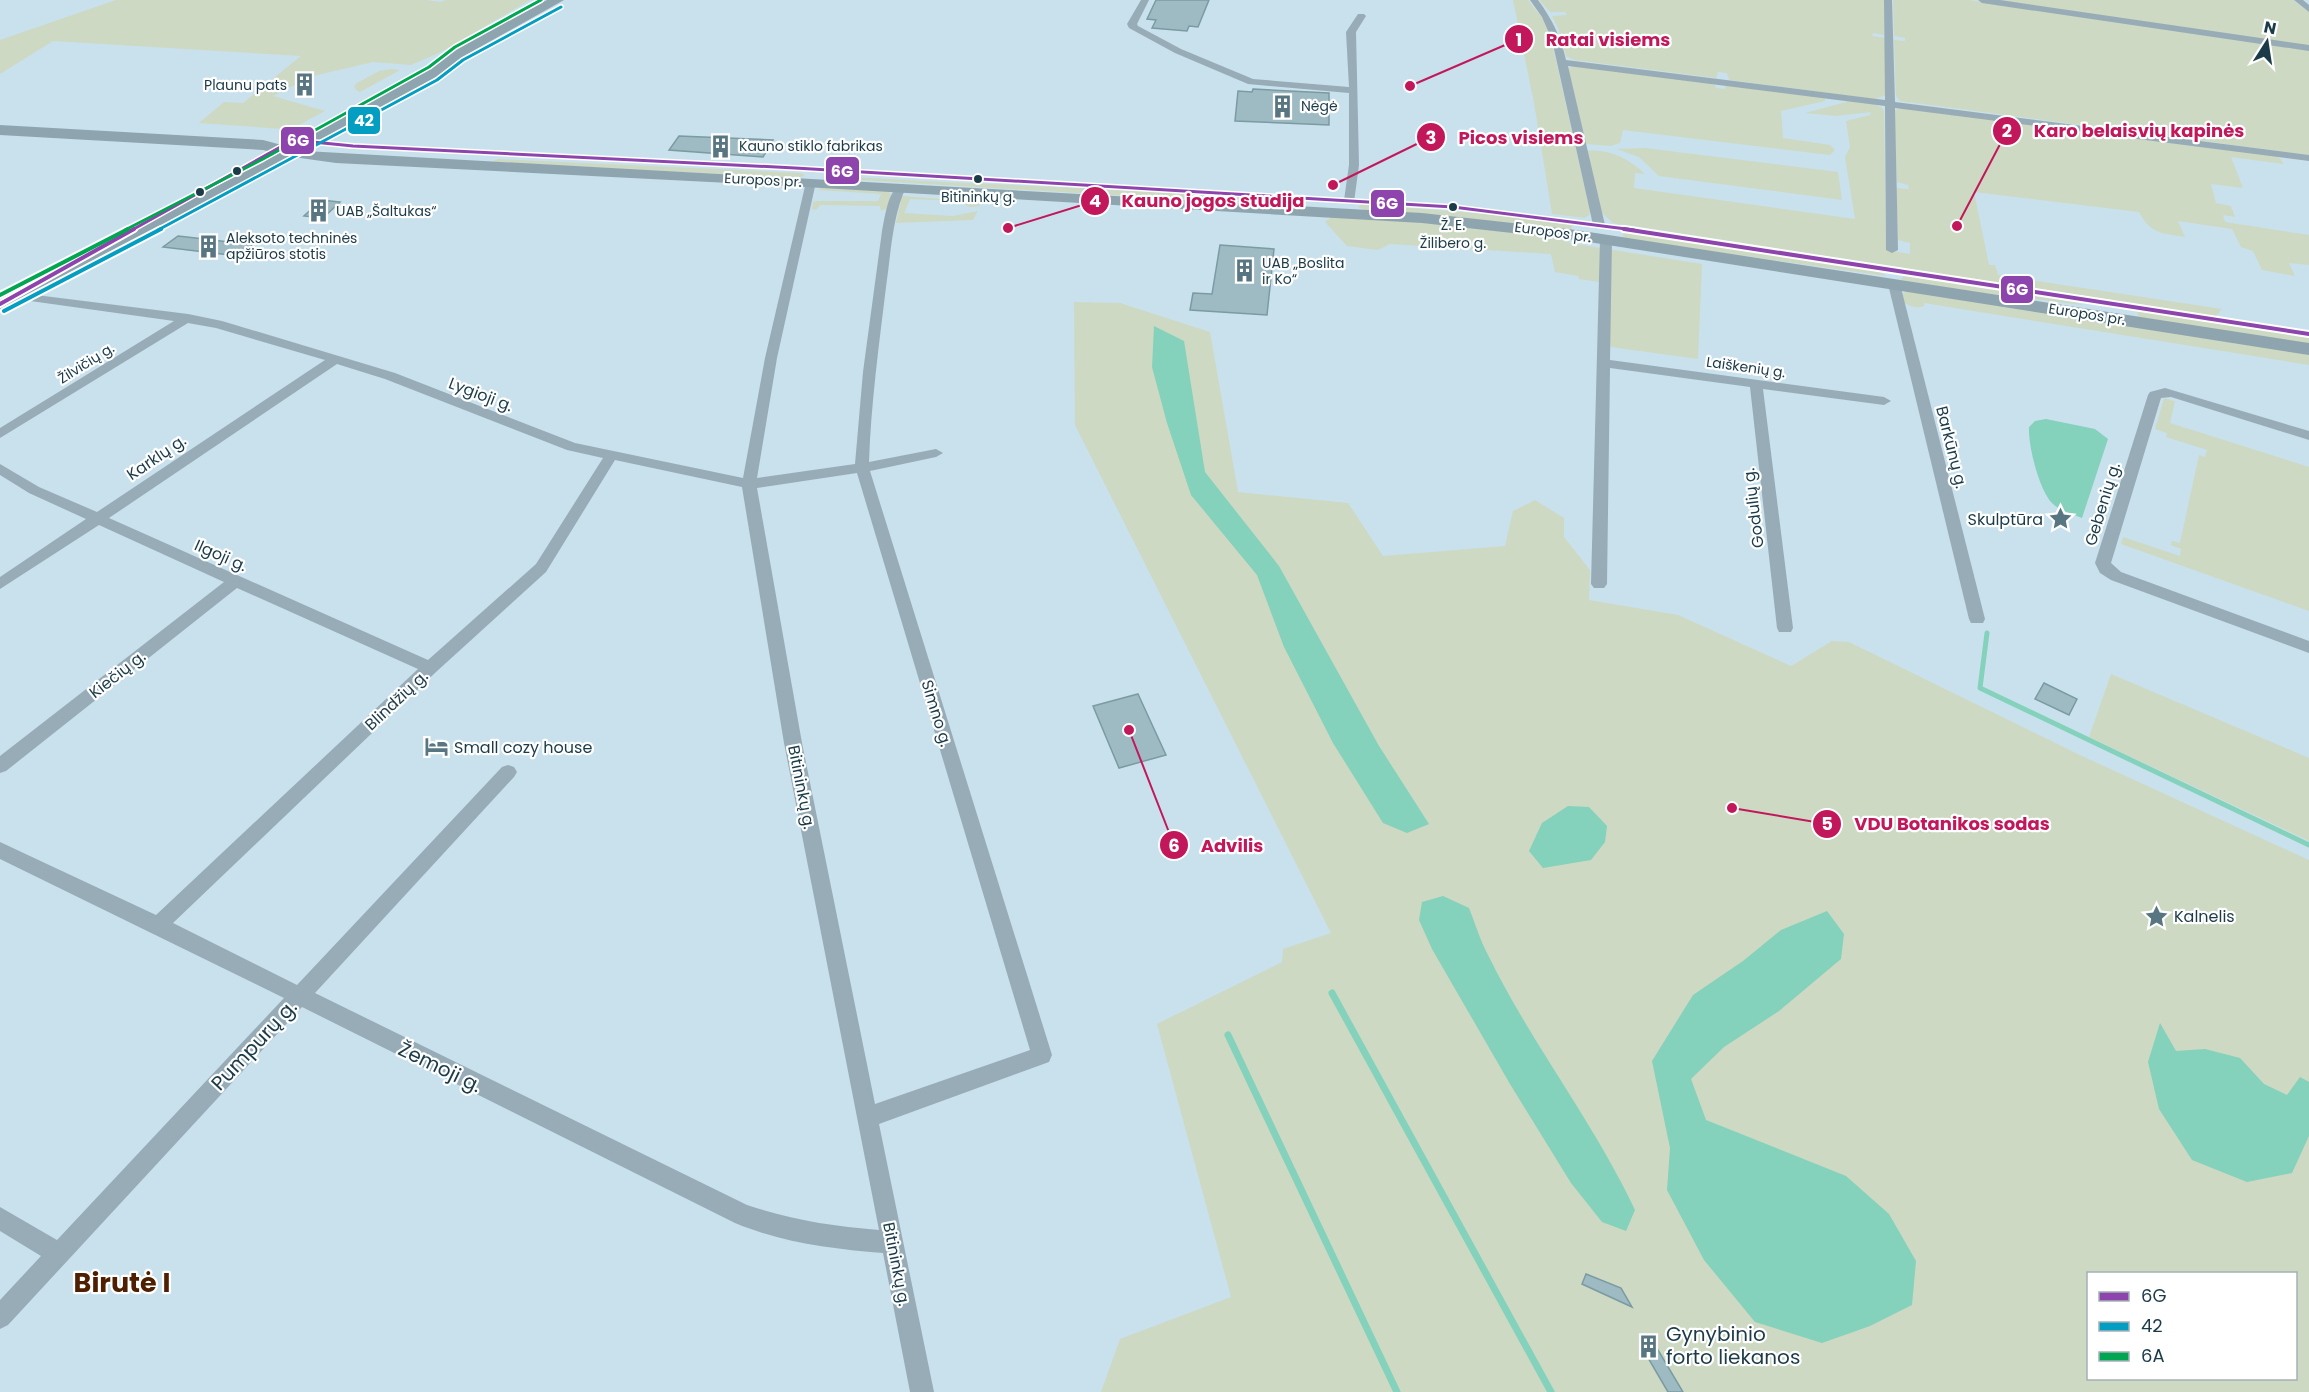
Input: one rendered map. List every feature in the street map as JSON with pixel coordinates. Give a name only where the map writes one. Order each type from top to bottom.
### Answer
[{"type":"main road","points":[[8,299],[113,242],[165,219],[292,145],[433,73],[459,54],[557,0]]},
{"type":"main road","name":"Europos pr.","points":[[0,122],[292,145],[321,157],[480,159],[837,171],[1210,199],[1350,207],[1477,223],[1604,230],[2090,308],[2309,349]]},
{"type":"main road","name":"Europos pr.","points":[[0,130],[263,146],[292,145]]},
{"type":"main road","name":"Europos pr.","points":[[480,159],[901,187],[1210,199]]},
{"type":"main road","points":[[811,182],[816,176],[837,171]]},
{"type":"main road","name":"Europos pr.","points":[[2090,308],[2309,334]]},
{"type":"street","points":[[1145,0],[1132,24],[1134,28],[1178,51],[1258,84],[1354,90]]},
{"type":"street","points":[[1534,0],[1553,28],[1604,230],[1599,584]]},
{"type":"street","points":[[1888,0],[1892,250]]},
{"type":"street","points":[[1982,0],[2309,48]]},
{"type":"street","points":[[2298,0],[2309,9]]},
{"type":"street","points":[[1350,207],[1354,90],[1351,32],[1360,16]]},
{"type":"street","points":[[1562,62],[2309,158]]},
{"type":"street","name":"Bitininkų g.","points":[[811,182],[771,358],[749,484],[793,743],[869,1116],[922,1392]]},
{"type":"street","name":"Simno g.","points":[[869,1116],[1042,1055],[862,468],[866,407],[885,257],[897,195],[901,187]]},
{"type":"street","name":"Barkūnų g.","points":[[1893,277],[1977,619]]},
{"type":"street","name":"Lygioji g.","points":[[8,299],[188,318],[218,324],[333,361],[390,376],[572,447],[749,484],[862,468],[936,453]]},
{"type":"street","name":"Žilvičių g.","points":[[0,434],[188,318]]},
{"type":"street","name":"Karklų g.","points":[[0,584],[333,361]]},
{"type":"street","name":"Laiškenių g.","points":[[1603,363],[1884,402]]},
{"type":"street","name":"Godulių g.","points":[[1756,384],[1785,628]]},
{"type":"street","name":"Gebenių g.","points":[[2309,436],[2174,394],[2159,392],[2155,395],[2103,563],[2105,569],[2116,576],[2309,647]]},
{"type":"street","name":"Blindžių g.","points":[[158,925],[430,668],[541,567],[611,456]]},
{"type":"street","name":"Ilgoji g.","points":[[0,469],[34,490],[430,668]]},
{"type":"street","name":"Kiečių g.","points":[[0,766],[235,581]]},
{"type":"street","name":"Pumpurų g.","points":[[0,1317],[508,772]]},
{"type":"street","name":"Žemoji g.","points":[[0,850],[158,925],[599,1146],[743,1215],[784,1229],[828,1237],[892,1242]]},
{"type":"street","points":[[0,1218],[59,1254]]},
{"type":"shaded area","points":[[116,0],[426,0],[441,2],[446,0],[530,0],[441,52],[411,65],[373,62],[313,76],[273,96],[325,111],[297,126],[283,129],[199,123],[224,102],[243,103],[301,56],[53,41],[0,74],[0,40]]},
{"type":"shaded area","points":[[1513,0],[1528,0],[1544,20],[1552,43],[1590,211],[1585,218],[1552,214],[1534,103]]},
{"type":"shaded area","points":[[1539,0],[1884,0],[1884,35],[1873,33],[1872,36],[1885,38],[1886,95],[1875,99],[1729,80],[1727,73],[1718,72],[1716,78],[1574,60],[1566,56],[1552,16],[1567,15],[1565,12],[1550,12]]},
{"type":"shaded area","points":[[1893,0],[1969,0],[2309,50],[2309,155],[1900,101],[1896,96],[1894,40],[1905,41],[1905,38],[1894,36]]},
{"type":"shaded area","points":[[1992,0],[2293,0],[2309,12],[2309,46]]},
{"type":"shaded area","points":[[1573,66],[1713,82],[1716,88],[1725,89],[1726,84],[1825,98],[1825,101],[1781,111],[1783,138],[1830,145],[1835,150],[1830,155],[1623,130],[1620,143],[1611,146],[1586,144],[1568,69]]},
{"type":"shaded area","points":[[400,70],[360,92],[356,90],[354,86],[357,83],[379,71]]},
{"type":"shaded area","points":[[1850,101],[1874,104],[1884,111],[1886,250],[1910,254],[1910,243],[1898,240],[1896,188],[1909,189],[1908,185],[1897,182],[1894,111],[1901,108],[2277,155],[2284,164],[2231,157],[2243,188],[2211,184],[2216,203],[2231,206],[2235,217],[2223,215],[2225,222],[2309,235],[2309,265],[2289,263],[2295,276],[2262,270],[2253,251],[2241,247],[2232,229],[2178,221],[2185,237],[2152,229],[2139,212],[1974,192],[1989,265],[1995,265],[1998,275],[2222,309],[2216,316],[1613,223],[1602,213],[1584,151],[1602,151],[1618,155],[1632,163],[1645,174],[1635,173],[1634,188],[1855,219],[1845,157],[1850,147],[1846,121],[1870,115],[1871,112],[1836,116],[1805,113]]},
{"type":"shaded area","points":[[1645,148],[1838,172],[1842,200],[1659,176],[1639,157],[1617,149]]},
{"type":"shaded area","points":[[498,159],[805,175],[799,178],[493,161]]},
{"type":"shaded area","points":[[833,176],[1189,194],[1198,197],[1194,200],[827,178]]},
{"type":"shaded area","points":[[822,187],[889,191],[891,195],[888,208],[881,211],[880,206],[820,205],[816,210],[812,209],[813,202],[817,201],[878,201],[881,194],[818,190]]},
{"type":"shaded area","points":[[902,196],[981,202],[979,206],[970,207],[959,201],[910,199],[904,213],[953,216],[978,211],[973,220],[896,223]]},
{"type":"shaded area","points":[[1227,196],[1282,199],[1288,203],[1281,205],[1226,202],[1221,199]]},
{"type":"shaded area","points":[[1362,204],[1496,215],[1572,225],[1571,231],[1365,210],[1358,207]]},
{"type":"shaded area","points":[[1333,216],[1401,220],[1569,238],[1569,243],[1702,264],[1698,359],[1604,346],[1606,283],[1555,272],[1551,254],[1390,244],[1378,250],[1347,246],[1325,222]]},
{"type":"shaded area","points":[[1627,232],[1880,272],[1886,276],[1626,239],[1622,235]]},
{"type":"shaded area","points":[[1904,276],[2083,305],[1951,289],[1902,280]]},
{"type":"shaded area","points":[[1908,291],[2309,353],[2309,365],[1924,303],[1921,307],[1909,306],[1902,301],[1900,295]]},
{"type":"shaded area","points":[[1074,302],[1120,303],[1210,332],[1238,492],[1348,503],[1383,556],[1505,546],[1513,511],[1535,500],[1564,518],[1564,537],[1590,570],[1589,600],[1678,615],[1791,666],[1832,641],[1849,642],[2082,756],[2309,860],[2309,1392],[1101,1392],[1120,1339],[1231,1297],[1157,1024],[1282,962],[1283,949],[1331,933],[1075,425]]},
{"type":"shaded area","points":[[2137,311],[2309,338],[2309,345],[2139,319]]},
{"type":"shaded area","points":[[1154,326],[1184,341],[1205,472],[1279,566],[1379,746],[1429,824],[1407,833],[1383,823],[1333,743],[1284,647],[1257,575],[1191,495],[1167,423],[1152,367]]},
{"type":"shaded area","points":[[2164,398],[2175,401],[2170,423],[2309,467],[2309,611],[2121,544],[2123,537],[2180,556],[2181,549],[2171,545],[2172,541],[2180,543],[2199,455],[2205,457],[2207,450],[2166,437],[2167,433],[2155,429]]},
{"type":"shaded area","points":[[2046,419],[2095,429],[2108,439],[2082,518],[2055,506],[2047,497],[2039,478],[2032,456],[2029,427],[2035,421]]},
{"type":"shaded area","points":[[2111,674],[2309,758],[2309,841],[2089,737]]},
{"type":"shaded area","points":[[1568,806],[1589,807],[1607,826],[1605,842],[1591,860],[1543,868],[1529,851],[1542,823]]},
{"type":"shaded area","points":[[1443,896],[1469,908],[1485,949],[1505,988],[1618,1177],[1635,1210],[1626,1231],[1602,1222],[1571,1183],[1510,1084],[1432,949],[1419,920],[1422,902]]},
{"type":"shaded area","points":[[1827,911],[1844,934],[1841,959],[1779,1011],[1724,1047],[1691,1079],[1706,1120],[1846,1176],[1889,1214],[1916,1261],[1912,1305],[1870,1326],[1822,1343],[1755,1322],[1704,1260],[1667,1190],[1670,1148],[1652,1061],[1693,995],[1743,961],[1781,930]]},
{"type":"shaded area","points":[[2160,1023],[2176,1051],[2205,1049],[2240,1058],[2264,1084],[2287,1095],[2300,1077],[2309,1082],[2309,1136],[2292,1173],[2247,1182],[2192,1160],[2159,1109],[2148,1062]]},
{"type":"building","points":[[1156,0],[1209,0],[1198,27],[1189,26],[1187,31],[1152,28],[1156,20],[1147,19]]},
{"type":"building","name":"Nėgė","points":[[1253,89],[1329,93],[1329,125],[1235,121],[1238,91],[1252,92]]},
{"type":"building","name":"Kauno stiklo fabrikas","points":[[679,136],[773,140],[763,157],[669,150]]},
{"type":"building","name":"UAB „Šaltukas“","points":[[321,200],[340,202],[323,218],[304,216]]},
{"type":"building","name":"Aleksoto techninės apžiūros stotis","points":[[178,236],[252,245],[238,256],[163,247]]},
{"type":"building","name":"UAB „Boslita ir Ko“","points":[[1220,245],[1274,249],[1267,315],[1190,310],[1193,293],[1212,294]]},
{"type":"building","points":[[2044,683],[2077,699],[2069,715],[2035,699]]},
{"type":"building","points":[[1138,694],[1166,755],[1119,768],[1093,706]]},
{"type":"building","points":[[1586,1274],[1621,1288],[1632,1307],[1582,1284]]},
{"type":"building","points":[[1655,1345],[1683,1392],[1668,1392],[1644,1351]]},
{"type":"waterway","points":[[1987,633],[1980,688],[2309,845]]},
{"type":"waterway","points":[[1332,993],[1551,1392]]},
{"type":"waterway","points":[[1228,1035],[1397,1392]]},
{"type":"transit line","name":"6A","points":[[0,295],[263,159],[429,67],[455,47],[541,0]]},
{"type":"transit line","name":"42","points":[[4,311],[270,172],[437,80],[463,60],[561,7]]},
{"type":"transit line","name":"6G","points":[[0,304],[293,140],[353,146],[795,168],[1453,207],[1606,226],[2309,334]]},
{"type":"place","name":"Plaunu pats","points":[[305,85]]},
{"type":"place","name":"Ratai visiems","points":[[1410,86]]},
{"type":"place","name":"Nėgė","points":[[1283,106]]},
{"type":"place","name":"Kauno stiklo fabrikas","points":[[721,146]]},
{"type":"place","name":"Bitininkų g.","points":[[978,179]]},
{"type":"place","name":"Picos visiems","points":[[1333,185]]},
{"type":"place","name":"Ž. E. Žilibero g.","points":[[1453,207]]},
{"type":"place","name":"UAB „Šaltukas“","points":[[318,211]]},
{"type":"place","name":"Karo belaisvių kapinės","points":[[1957,226]]},
{"type":"place","name":"Kauno jogos studija","points":[[1008,228]]},
{"type":"place","name":"Aleksoto techninės apžiūros stotis","points":[[208,246]]},
{"type":"place","name":"UAB „Boslita ir Ko“","points":[[1244,271]]},
{"type":"place","name":"Skulptūra","points":[[2061,519]]},
{"type":"place","name":"Advilis","points":[[1129,730]]},
{"type":"place","name":"Small cozy house","points":[[436,747]]},
{"type":"place","name":"VDU Botanikos sodas","points":[[1732,808]]},
{"type":"place","name":"Kalnelis","points":[[2156,916]]},
{"type":"place","name":"Gynybinio forto liekanos","points":[[1648,1346]]},
{"type":"district","name":"Birutė I","points":[[122,1283]]}]
